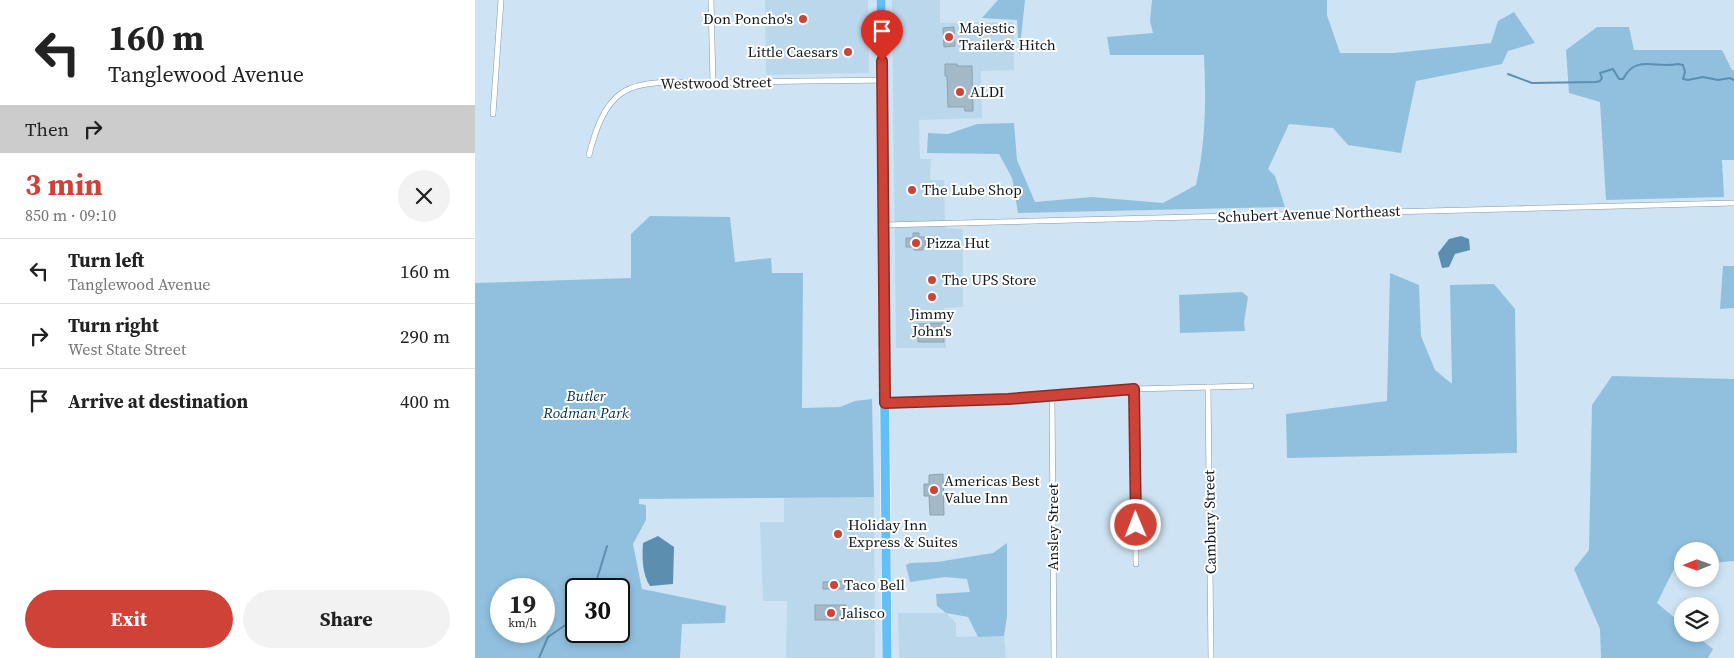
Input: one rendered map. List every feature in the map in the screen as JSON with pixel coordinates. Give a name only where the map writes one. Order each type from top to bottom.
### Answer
[{"type":"highway","points":[[881,0],[887,658]]},
{"type":"street","points":[[493,114],[501,0]]},
{"type":"street","points":[[711,0],[713,83]]},
{"type":"street","name":"Westwood Street","points":[[589,154],[605,111],[622,93],[637,86],[649,84],[882,80]]},
{"type":"street","name":"Schubert Avenue Northeast","points":[[884,225],[1734,203]]},
{"type":"street","points":[[885,403],[1052,396],[1134,389],[1251,386]]},
{"type":"street","name":"Cambury Street","points":[[1208,387],[1211,658]]},
{"type":"street","points":[[1134,389],[1136,564]]},
{"type":"street","name":"Ansley Street","points":[[1052,396],[1054,658]]},
{"type":"shaded area","points":[[765,0],[868,0],[869,73],[766,75]]},
{"type":"shaded area","points":[[892,0],[940,0],[940,23],[1013,22],[1014,70],[981,71],[982,118],[919,120],[920,159],[931,159],[930,180],[944,180],[945,228],[963,229],[963,307],[944,308],[946,348],[896,348]]},
{"type":"shaded area","points":[[1461,236],[1469,239],[1470,250],[1455,254],[1449,267],[1442,268],[1438,253],[1449,239]]},
{"type":"shaded area","points":[[784,497],[874,497],[875,658],[786,658],[787,601],[763,601],[760,522],[784,522]]},
{"type":"shaded area","points":[[658,536],[674,547],[673,584],[650,586],[644,571],[643,543]]},
{"type":"shaded area","points":[[898,613],[946,613],[956,623],[956,637],[1004,636],[1006,658],[899,658]]},
{"type":"green space","points":[[998,0],[1025,0],[1019,57],[1017,20],[982,18]]},
{"type":"green space","points":[[1152,0],[1327,0],[1327,15],[1340,53],[1394,53],[1491,43],[1498,21],[1514,12],[1535,43],[1508,51],[1502,64],[1416,81],[1401,153],[1348,145],[1333,128],[1289,124],[1268,169],[1275,176],[1285,207],[1018,213],[1012,178],[999,154],[927,153],[928,133],[948,134],[977,124],[1014,123],[1017,160],[1035,202],[1092,197],[1163,203],[1196,185],[1202,153],[1205,88],[1204,55],[1110,55],[1107,37],[1153,33],[1150,21]]},
{"type":"green space","points":[[1597,27],[1629,27],[1634,50],[1722,50],[1732,70],[1734,70],[1734,160],[1722,160],[1724,197],[1606,200],[1600,102],[1569,93],[1566,50]]},
{"type":"green space","name":"Butler Rodman Park","points":[[650,216],[730,217],[735,262],[771,258],[772,273],[803,273],[802,408],[840,407],[855,401],[872,399],[874,497],[639,499],[639,504],[646,505],[646,520],[633,544],[642,589],[726,606],[725,623],[682,624],[680,658],[475,658],[475,283],[631,278],[631,234]]},
{"type":"green space","points":[[1723,266],[1734,266],[1734,308],[1720,309]]},
{"type":"green space","points":[[1390,273],[1419,285],[1421,336],[1435,370],[1452,384],[1450,285],[1494,284],[1515,309],[1517,453],[1287,458],[1286,414],[1387,401]]},
{"type":"green space","points":[[1242,292],[1248,297],[1244,322],[1245,331],[1180,333],[1179,295]]},
{"type":"green space","points":[[1612,376],[1734,379],[1734,561],[1719,562],[1719,542],[1674,542],[1674,569],[1657,603],[1674,617],[1674,642],[1704,642],[1713,649],[1708,658],[1601,658],[1600,629],[1574,569],[1589,550],[1592,405]]},
{"type":"green space","points":[[1007,543],[1007,617],[1004,636],[978,637],[968,617],[946,613],[937,606],[936,594],[970,592],[967,579],[945,577],[910,582],[906,565],[910,563],[937,562],[993,553]]},
{"type":"building","name":"Majestic Trailer& Hitch","points":[[954,27],[955,46],[944,47],[943,28]]},
{"type":"building","name":"ALDI","points":[[945,64],[972,66],[973,111],[965,111],[964,107],[948,107]]},
{"type":"building","name":"Pizza Hut","points":[[913,233],[919,233],[919,237],[926,237],[926,247],[923,247],[923,250],[914,250],[914,247],[906,247],[906,238],[913,238]]},
{"type":"building","points":[[943,323],[944,342],[918,342],[918,324]]},
{"type":"building","name":"Americas Best Value Inn","points":[[943,474],[944,515],[930,515],[929,496],[924,496],[924,484],[929,484],[929,475]]},
{"type":"building","name":"Taco Bell","points":[[844,581],[844,589],[823,589],[823,582]]},
{"type":"building","name":"Jalisco","points":[[815,605],[846,605],[846,620],[815,620]]},
{"type":"waterway","points":[[1508,74],[1532,83],[1596,82],[1602,78],[1600,73],[1613,69],[1619,79],[1623,79],[1628,71],[1640,65],[1678,64],[1683,65],[1685,72],[1683,79],[1703,77],[1718,80],[1730,78],[1734,80]]},
{"type":"waterway","points":[[597,578],[607,546]]},
{"type":"waterway","points":[[539,658],[548,637],[565,625]]},
{"type":"place","name":"Don Poncho's","points":[[803,19]]},
{"type":"place","name":"Majestic Trailer& Hitch","points":[[949,37]]},
{"type":"place","name":"Little Caesars","points":[[848,52]]},
{"type":"place","name":"ALDI","points":[[960,92]]},
{"type":"place","name":"The Lube Shop","points":[[912,190]]},
{"type":"place","name":"Pizza Hut","points":[[916,243]]},
{"type":"place","name":"The UPS Store","points":[[932,280]]},
{"type":"place","name":"Jimmy John's","points":[[932,297]]},
{"type":"place","name":"Americas Best Value Inn","points":[[934,490]]},
{"type":"place","name":"Holiday Inn Express & Suites","points":[[838,534]]},
{"type":"place","name":"Taco Bell","points":[[834,585]]},
{"type":"place","name":"Jalisco","points":[[831,613]]},
{"type":"route","points":[[882,61],[885,403],[1008,399],[1134,389],[1136,525]]}]
